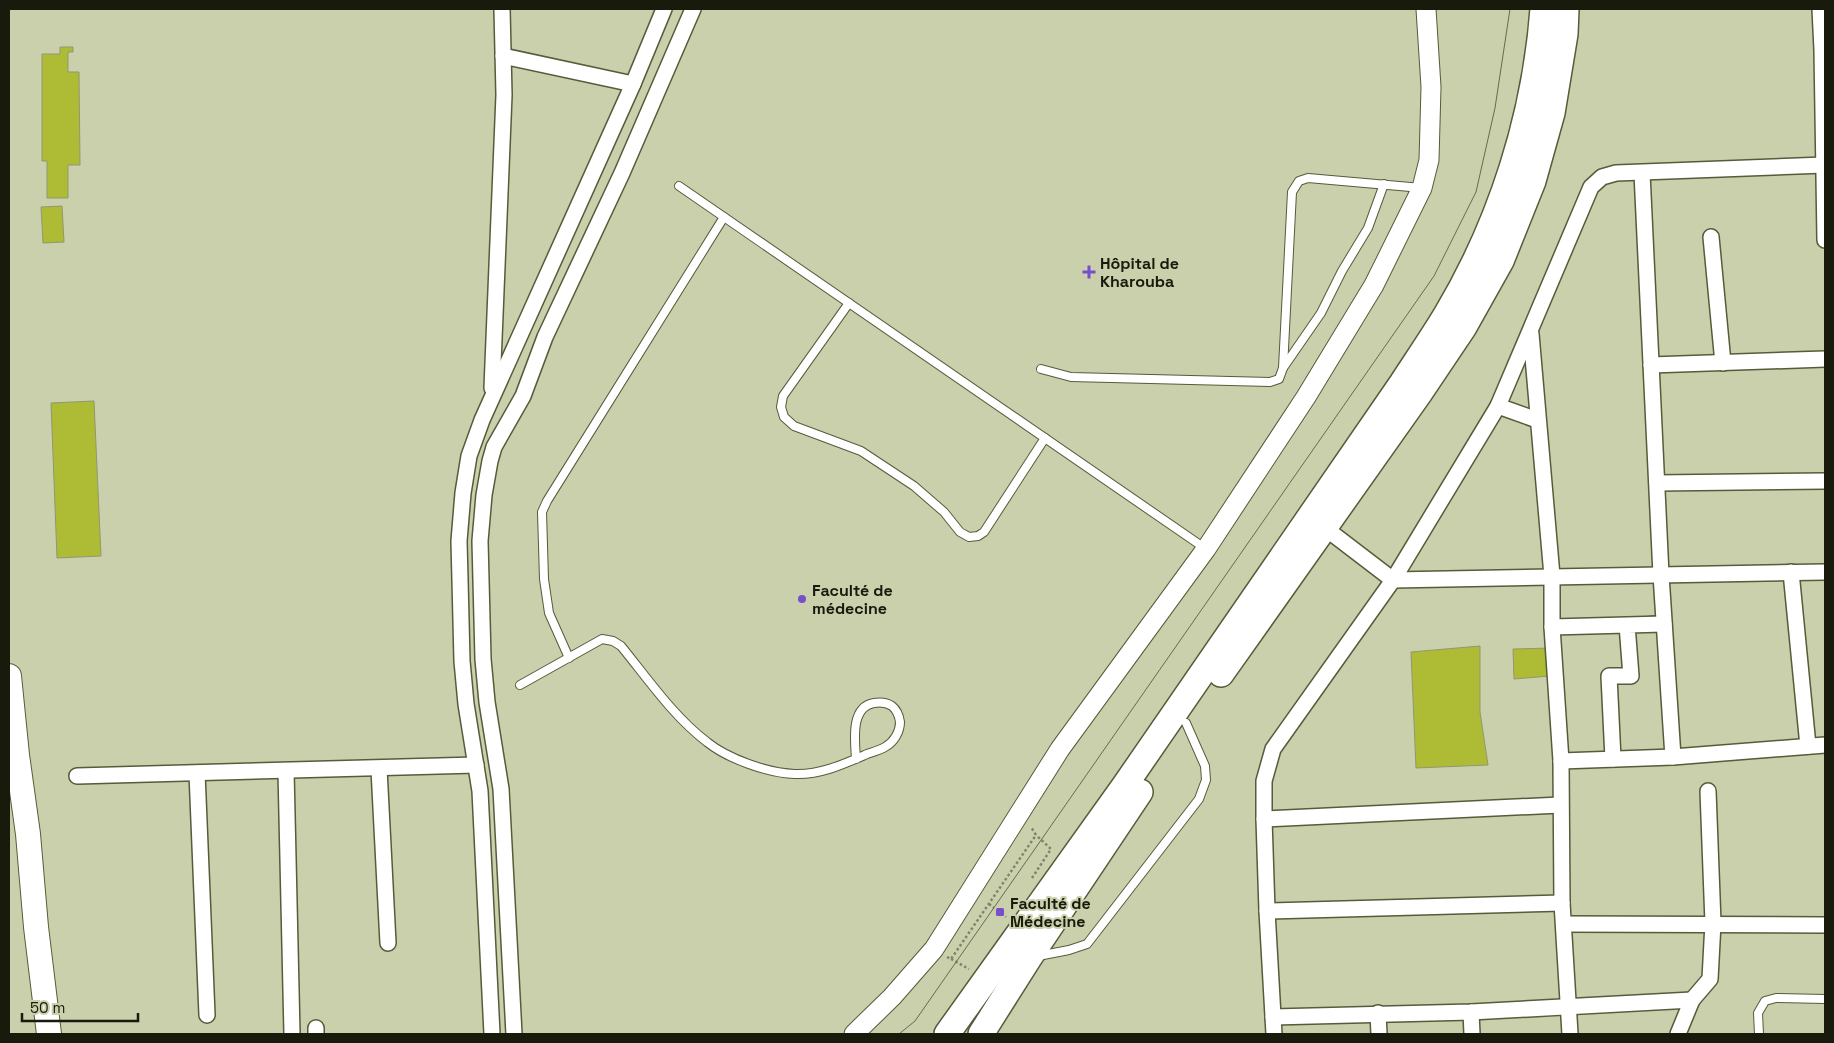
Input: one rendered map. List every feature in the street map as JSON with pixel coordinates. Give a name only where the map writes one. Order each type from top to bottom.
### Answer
[{"type":"highway","points":[[947,1034],[1125,785],[1402,383],[1446,314],[1480,250],[1510,175],[1528,109],[1543,9]]},
{"type":"highway","points":[[981,1034],[1029,958],[1186,722],[1326,528],[1464,327],[1501,261],[1533,181],[1552,113],[1565,34],[1566,9]]},
{"type":"main road","points":[[9,676],[49,1034]]},
{"type":"street","points":[[491,397],[504,94],[502,9]]},
{"type":"street","points":[[492,1034],[480,791],[466,704],[462,661],[459,541],[463,493],[469,456],[491,397],[633,84],[664,9]]},
{"type":"street","points":[[514,1034],[501,789],[487,702],[483,659],[480,541],[488,470],[494,447],[523,396],[545,337],[622,173],[693,9]]},
{"type":"street","points":[[854,1034],[892,997],[934,950],[1060,749],[1206,549],[1306,397],[1374,285],[1422,188],[1429,160],[1431,87],[1426,9]]},
{"type":"street","points":[[1820,9],[1824,51],[1825,240]]},
{"type":"street","points":[[503,56],[633,84]]},
{"type":"street","points":[[1274,1034],[1264,819],[1264,781],[1273,749],[1393,580],[1498,406],[1591,187],[1606,175],[1824,165]]},
{"type":"street","points":[[1642,173],[1661,575],[1673,757]]},
{"type":"street","points":[[1711,237],[1723,363]]},
{"type":"street","points":[[1530,332],[1552,576],[1552,627],[1561,761],[1562,903],[1570,1034]]},
{"type":"street","points":[[1651,365],[1825,359]]},
{"type":"street","points":[[1498,406],[1538,420]]},
{"type":"street","points":[[482,420],[504,430]]},
{"type":"street","points":[[1657,483],[1825,481]]},
{"type":"street","points":[[1326,528],[1393,580],[1825,572]]},
{"type":"street","points":[[1791,572],[1808,746]]},
{"type":"street","points":[[1552,627],[1664,624]]},
{"type":"street","points":[[1613,759],[1609,676],[1631,676],[1627,625],[1664,624]]},
{"type":"street","points":[[1561,761],[1673,757],[1825,745]]},
{"type":"street","points":[[77,776],[476,765]]},
{"type":"street","points":[[379,769],[388,942]]},
{"type":"street","points":[[286,771],[292,1034]]},
{"type":"street","points":[[197,773],[207,1015]]},
{"type":"street","points":[[1678,1034],[1692,1000],[1710,979],[1713,924],[1708,791]]},
{"type":"street","points":[[1264,819],[1560,805]]},
{"type":"street","points":[[1267,911],[1562,903]]},
{"type":"street","points":[[1564,924],[1825,925]]},
{"type":"street","points":[[1273,1018],[1471,1012],[1692,1000]]},
{"type":"street","points":[[1471,1012],[1472,1034]]},
{"type":"street","points":[[1378,1014],[1379,1034]]},
{"type":"lane","points":[[1283,368],[1292,192],[1299,181],[1308,178],[1422,188]]},
{"type":"lane","points":[[1041,369],[1071,377],[1270,382],[1279,379],[1283,368],[1321,313],[1342,270],[1368,228],[1384,184]]},
{"type":"lane","points":[[679,186],[1206,549]]},
{"type":"lane","points":[[569,658],[549,613],[544,579],[542,512],[547,500],[724,217]]},
{"type":"lane","points":[[849,303],[783,396],[781,407],[784,418],[794,426],[861,451],[914,486],[944,512],[960,532],[969,538],[984,532],[1045,438]]},
{"type":"lane","points":[[520,685],[602,639],[613,641],[622,646],[670,707],[707,743],[735,758],[768,770],[795,774],[818,773],[856,759],[886,747],[900,729],[897,711],[890,705],[880,702],[869,704],[864,707],[858,716],[855,732],[856,759]]},
{"type":"lane","points":[[1029,958],[1069,950],[1087,944],[1199,799],[1206,780],[1205,766],[1186,722]]},
{"type":"lane","points":[[1758,1034],[1758,1013],[1765,1001],[1776,998],[1825,999]]},
{"type":"path","points":[[1022,810],[1036,835],[1051,849],[1031,879]]},
{"type":"path","points":[[951,959],[1036,835]]},
{"type":"path","points":[[988,904],[1006,917],[1001,924]]},
{"type":"path","points":[[934,950],[968,970],[974,962]]},
{"type":"building","points":[[60,47],[73,47],[73,52],[68,52],[68,72],[79,72],[80,165],[68,165],[68,198],[47,198],[47,161],[42,161],[42,54],[60,54]]},
{"type":"building","points":[[62,206],[64,242],[43,243],[41,207]]},
{"type":"building","points":[[94,401],[101,556],[57,558],[51,403]]},
{"type":"building","points":[[1480,646],[1480,712],[1488,765],[1416,768],[1411,652]]},
{"type":"building","points":[[1551,648],[1550,676],[1514,679],[1513,649]]},
{"type":"tram line","points":[[899,1034],[915,1021],[1434,276],[1476,192],[1495,108],[1510,9]]},
{"type":"place","name":"Hôpital de Kharouba","points":[[1089,272]]},
{"type":"place","name":"Faculté de médecine","points":[[802,599]]},
{"type":"place","name":"Faculté de Médecine","points":[[1000,912]]}]
